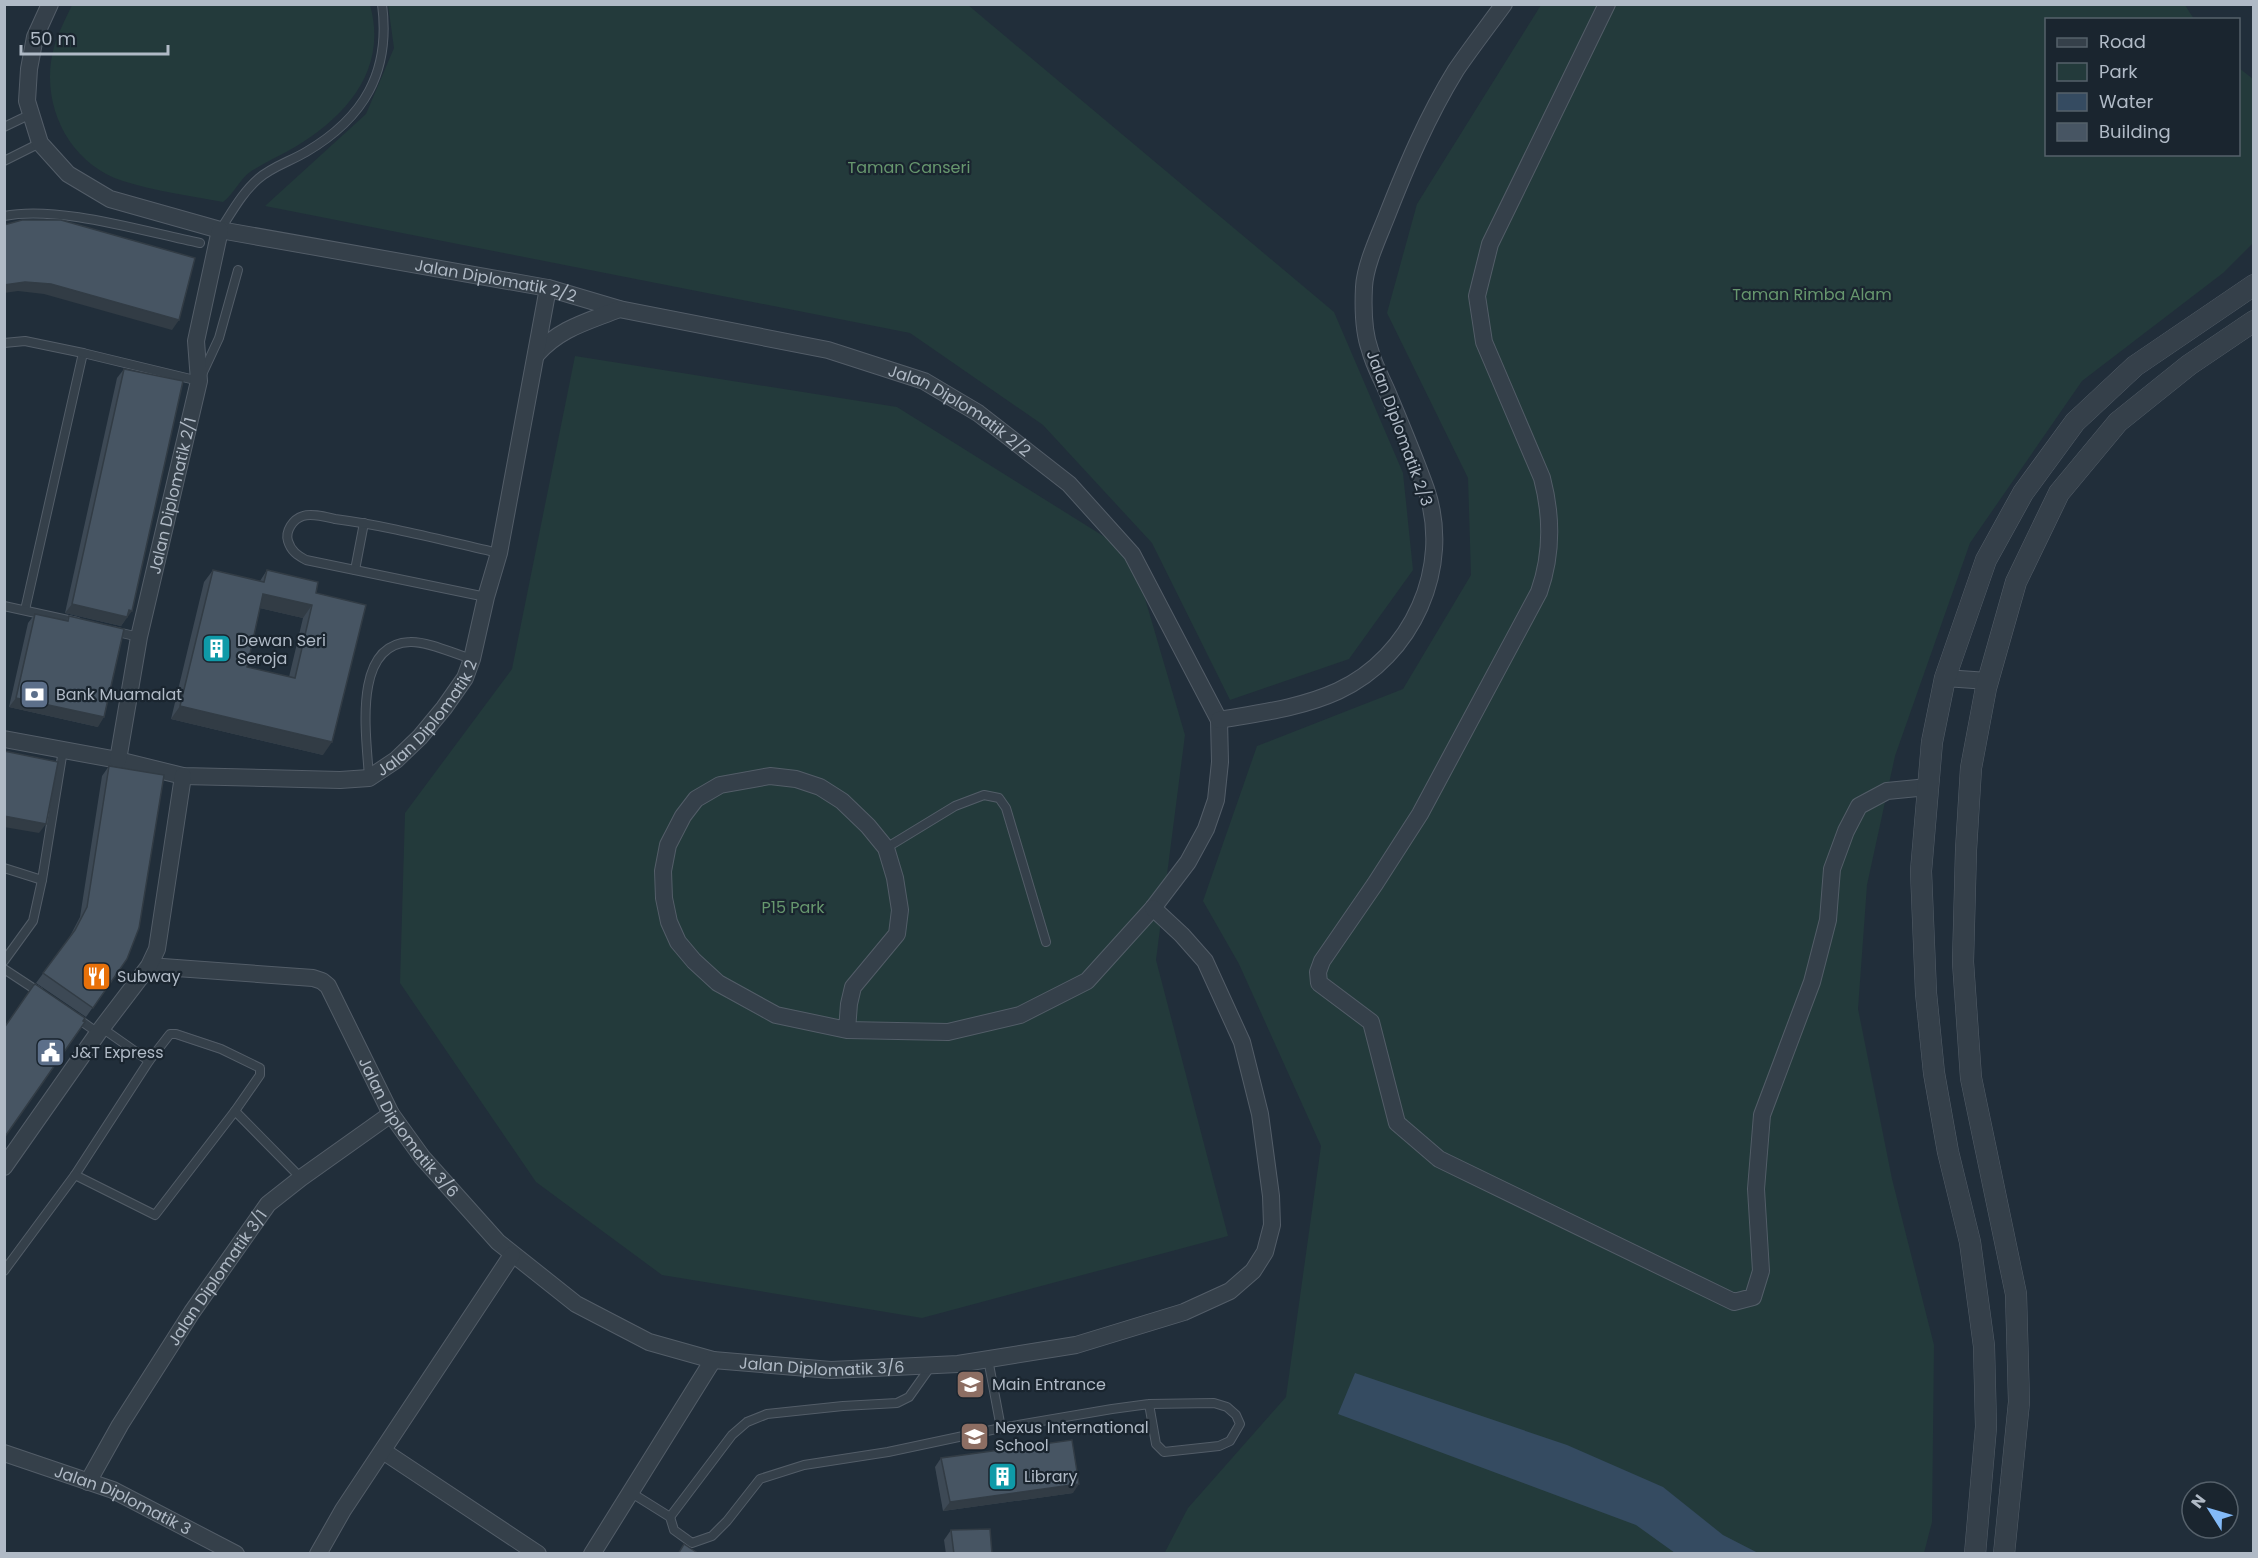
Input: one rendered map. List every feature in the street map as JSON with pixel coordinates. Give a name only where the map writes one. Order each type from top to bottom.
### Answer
[{"type":"street","points":[[40,143],[27,101],[28,69],[35,37],[50,4]]},
{"type":"street","name":"Jalan Diplomatik 2/3","points":[[1219,720],[1287,708],[1339,691],[1364,675],[1391,652],[1408,631],[1424,601],[1434,556],[1435,528],[1427,492],[1369,350],[1364,320],[1364,284],[1376,244],[1418,139],[1456,70],[1504,4]]},
{"type":"street","points":[[1607,4],[1490,244],[1477,296],[1484,342],[1542,478],[1548,500],[1550,541],[1547,570],[1539,592],[1420,814],[1322,961],[1318,972],[1319,983],[1371,1022],[1397,1123],[1439,1160],[1734,1302],[1753,1297],[1761,1271],[1756,1189],[1762,1115],[1812,982],[1828,920],[1832,868],[1846,831],[1859,806],[1887,791],[1928,787]]},
{"type":"street","name":"Jalan Diplomatik 2/2","points":[[40,143],[68,174],[110,199],[220,230],[548,288],[619,309],[828,350],[924,381],[978,413],[1069,484],[1132,554],[1219,720],[1220,762],[1216,800],[1206,829],[1188,862],[1153,908],[1087,981],[1020,1015],[948,1032],[847,1030],[776,1015],[718,983],[694,961],[678,942],[669,922],[664,898],[663,871],[668,844],[682,816],[696,799],[720,785],[770,776],[796,779],[828,792],[842,801],[868,826],[886,848],[895,878],[900,910],[897,934],[853,987],[847,1030]]},
{"type":"street","name":"Jalan Diplomatik 2/1","points":[[118,760],[139,637],[199,381],[196,341],[220,230]]},
{"type":"street","points":[[1975,1554],[1986,1427],[1984,1346],[1970,1242],[1948,1152],[1934,1073],[1926,993],[1921,871],[1932,742],[1945,678],[1986,560],[2023,493],[2075,422],[2135,366],[2253,285]]},
{"type":"street","name":"Jalan Diplomatik 2","points":[[4,739],[118,760],[183,776],[340,780],[369,778],[396,760],[420,737],[465,678],[472,659],[499,553],[548,288]]},
{"type":"street","points":[[536,356],[551,339],[578,325],[619,309]]},
{"type":"street","points":[[2004,1554],[2019,1402],[2016,1294],[1971,1078],[1963,962],[1971,768],[1988,681],[2016,582],[2059,493],[2118,422],[2189,365],[2253,321]]},
{"type":"street","points":[[1945,678],[1988,681]]},
{"type":"street","points":[[4,1167],[100,1030],[149,966],[157,949],[183,776]]},
{"type":"street","name":"Jalan Diplomatik 3/6","points":[[149,966],[313,978],[322,981],[328,986],[391,1114],[422,1157],[512,1255],[576,1304],[608,1322],[649,1342],[713,1360],[831,1370],[932,1365],[1076,1345],[1184,1312],[1230,1291],[1253,1271],[1265,1252],[1272,1226],[1271,1196],[1260,1114],[1242,1042],[1205,961],[1153,908]]},
{"type":"street","name":"Jalan Diplomatik 3/1","points":[[88,1482],[120,1425],[198,1303],[268,1204],[391,1114]]},
{"type":"street","points":[[318,1554],[343,1510],[512,1255]]},
{"type":"street","points":[[592,1554],[713,1360]]},
{"type":"street","points":[[383,1451],[538,1554]]},
{"type":"street","name":"Jalan Diplomatik 3","points":[[4,1453],[113,1490],[236,1554]]},
{"type":"lane","points":[[220,230],[245,191],[260,177],[307,152],[339,129],[360,108],[375,83],[382,57],[385,28],[381,4]]},
{"type":"lane","points":[[4,127],[32,114]]},
{"type":"lane","points":[[4,161],[40,143]]},
{"type":"lane","points":[[4,216],[22,212],[73,216],[200,243]]},
{"type":"lane","points":[[4,343],[25,341],[199,381],[219,338],[238,270]]},
{"type":"lane","points":[[25,610],[83,353]]},
{"type":"lane","points":[[486,597],[306,560],[295,554],[288,541],[287,533],[293,522],[304,516],[364,523],[499,553]]},
{"type":"lane","points":[[355,570],[364,523]]},
{"type":"lane","points":[[4,606],[82,624]]},
{"type":"lane","points":[[105,629],[139,637]]},
{"type":"lane","points":[[369,778],[367,691],[371,672],[378,658],[388,648],[411,642],[472,659]]},
{"type":"lane","points":[[4,961],[33,921],[63,750]]},
{"type":"lane","points":[[886,848],[955,806],[984,795],[999,798],[1006,808],[1046,942]]},
{"type":"lane","points":[[4,868],[42,880]]},
{"type":"lane","points":[[4,969],[51,1001]]},
{"type":"lane","points":[[70,1014],[149,1061]]},
{"type":"lane","points":[[4,1271],[75,1175],[149,1061],[170,1034],[220,1049],[260,1068],[260,1075],[235,1110],[155,1215],[75,1175]]},
{"type":"lane","points":[[235,1110],[301,1178]]},
{"type":"lane","points":[[988,1359],[1001,1428]]},
{"type":"lane","points":[[670,1517],[732,1435],[747,1422],[767,1414],[897,1402],[909,1397],[932,1365]]},
{"type":"lane","points":[[630,1492],[670,1517],[674,1530],[692,1543],[712,1536],[727,1521],[759,1479],[804,1465],[888,1452],[1112,1408],[1149,1404],[1214,1404],[1227,1407],[1236,1415],[1240,1424],[1230,1441],[1220,1446],[1164,1452],[1156,1444],[1149,1404]]},
{"type":"green space","points":[[72,5],[370,5],[374,28],[373,50],[368,70],[359,88],[331,121],[295,147],[250,172],[223,202],[123,181],[103,172],[86,160],[73,145],[54,109],[50,68],[54,47]]},
{"type":"green space","name":"Taman Canseri","points":[[388,5],[968,5],[1334,312],[1403,473],[1413,570],[1349,659],[1230,700],[1152,543],[1043,425],[910,333],[265,206],[366,114],[394,48]]},
{"type":"green space","name":"Taman Rimba Alam","points":[[1541,5],[2185,5],[2193,18],[2045,18],[2045,156],[2240,156],[2240,69],[2253,79],[2253,243],[2223,273],[2082,381],[1970,543],[1895,756],[1867,885],[1858,1009],[1892,1179],[1934,1345],[1932,1522],[1924,1553],[1164,1554],[1188,1508],[1286,1397],[1321,1146],[1239,964],[1203,901],[1257,746],[1403,689],[1471,575],[1468,478],[1387,313],[1417,204]]},
{"type":"green space","name":"P15 Park","points":[[575,356],[897,407],[1132,554],[1185,735],[1156,960],[1228,1236],[922,1318],[662,1275],[536,1182],[400,983],[405,813],[512,669]]},
{"type":"water","points":[[1355,1373],[1567,1445],[1663,1487],[1723,1535],[1758,1553],[1675,1553],[1636,1525],[1338,1414]]},
{"type":"building","points":[[22,220],[61,220],[195,258],[179,320],[51,284],[25,282],[4,285],[4,225]]},
{"type":"building","points":[[124,369],[183,381],[132,611],[129,610],[127,617],[72,604]]},
{"type":"building","name":"Dewan Seri Seroja","points":[[213,570],[264,582],[267,570],[318,582],[316,593],[366,605],[332,742],[180,706]],"holes":[[[263,594],[312,605],[295,678],[247,667]]]},
{"type":"building","points":[[35,614],[68,621],[69,616],[124,629],[104,717],[16,698]]},
{"type":"building","points":[[4,751],[58,762],[46,824],[4,816]]},
{"type":"building","points":[[109,766],[164,775],[139,928],[127,959],[93,1008],[43,973],[75,930],[87,907]]},
{"type":"building","points":[[35,984],[85,1018],[83,1021],[85,1022],[4,1138],[4,1028]]},
{"type":"building","name":"Library","points":[[1072,1440],[1079,1484],[950,1502],[941,1458]]},
{"type":"building","points":[[990,1529],[992,1554],[954,1554],[951,1530]]},
{"type":"building","points":[[684,1544],[699,1554],[678,1554]]},
{"type":"place","name":"Dewan Seri Seroja","points":[[216,649]]},
{"type":"place","name":"Bank Muamalat","points":[[35,694]]},
{"type":"place","name":"Subway","points":[[96,976]]},
{"type":"place","name":"J&T Express","points":[[50,1052]]},
{"type":"place","name":"Main Entrance","points":[[971,1384]]},
{"type":"place","name":"Nexus International School","points":[[974,1436]]},
{"type":"place","name":"Library","points":[[1003,1476]]}]
